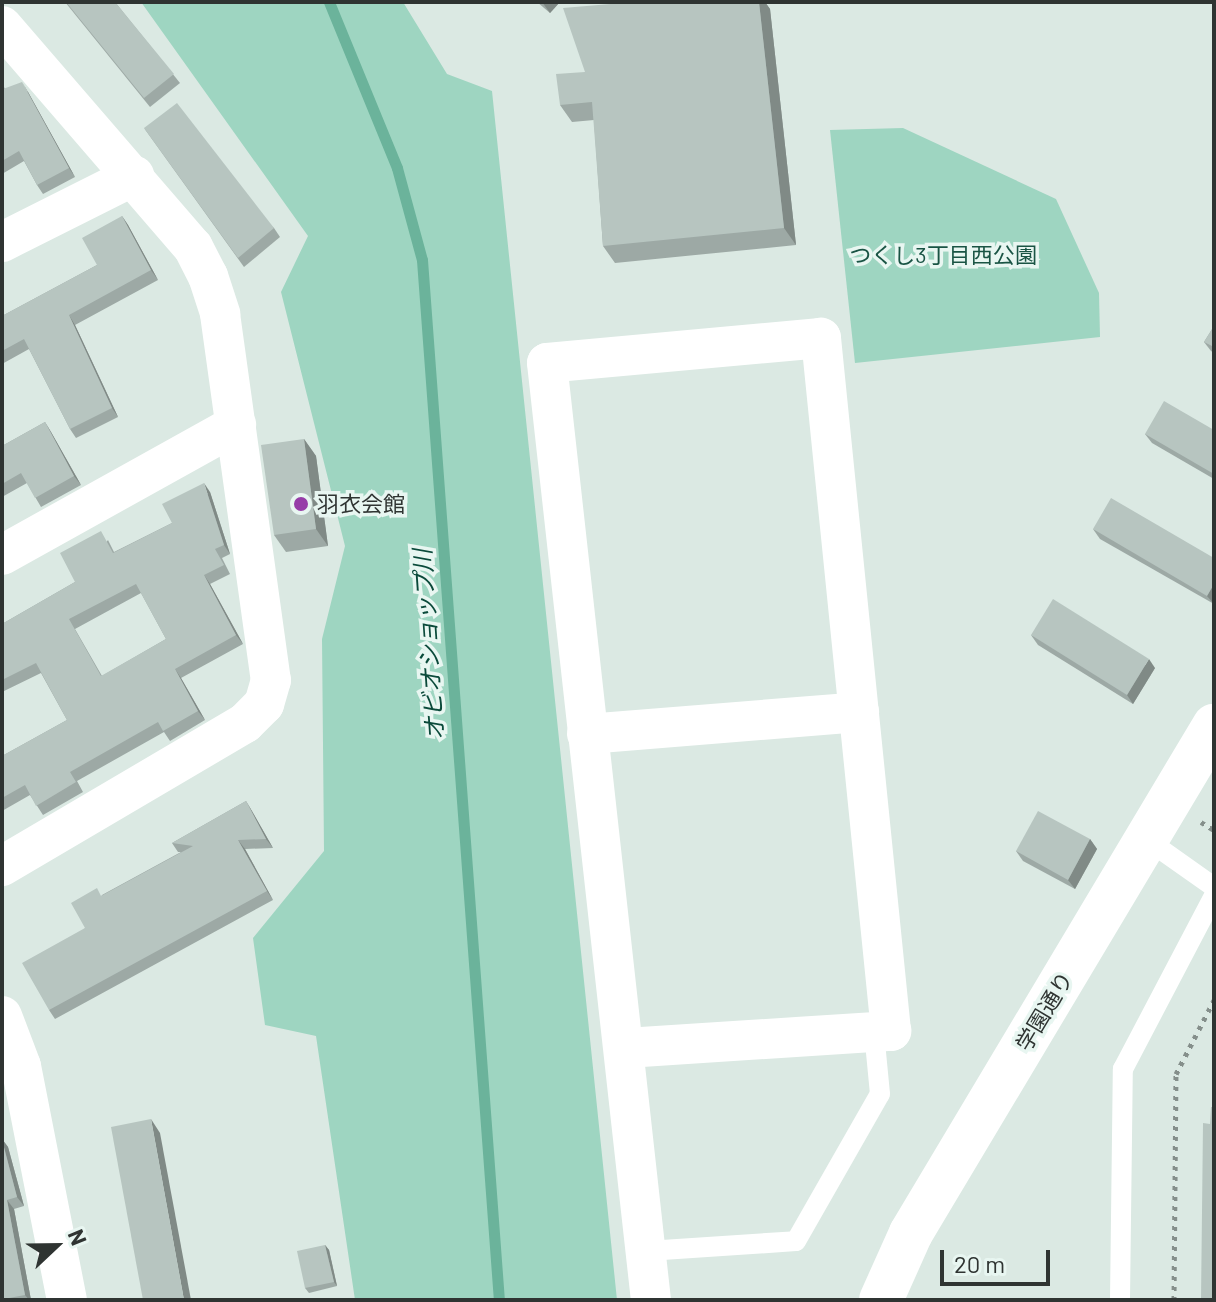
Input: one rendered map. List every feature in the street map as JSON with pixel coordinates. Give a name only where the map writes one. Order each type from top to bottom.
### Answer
[{"type":"street","points":[[2,26],[134,176],[208,276],[236,425],[271,680],[264,704],[235,730],[2,866]]},
{"type":"street","points":[[2,242],[134,176]]},
{"type":"street","points":[[626,1048],[891,1031],[821,338],[547,363],[587,734],[626,1048],[651,1300]]},
{"type":"street","points":[[2,555],[236,425]]},
{"type":"street","points":[[587,734],[859,712]]},
{"type":"street","name":"学園通り","points":[[881,1300],[911,1233],[1214,726]]},
{"type":"street","points":[[2,1016],[21,1066],[67,1300]]},
{"type":"lane","points":[[1146,839],[1214,887]]},
{"type":"lane","points":[[1120,1300],[1123,1069],[1214,896]]},
{"type":"lane","points":[[647,1251],[796,1241],[880,1094],[874,1032]]},
{"type":"path","points":[[1174,1300],[1176,1074],[1214,1000]]},
{"type":"green space","points":[[141,2],[403,2],[447,74],[492,91],[617,1300],[355,1300],[316,1036],[265,1025],[253,938],[324,851],[322,639],[345,546],[281,292],[308,236]]},
{"type":"green space","name":"つくし3丁目西公園","points":[[903,128],[1056,199],[1099,293],[1100,337],[855,363],[830,130]]},
{"type":"building","points":[[66,2],[115,2],[174,74],[144,98]]},
{"type":"building","points":[[634,2],[759,2],[784,228],[603,246],[592,102],[560,105],[556,74],[585,72],[563,8]]},
{"type":"building","points":[[22,82],[69,168],[37,185],[19,151],[2,161],[2,86],[3,89]]},
{"type":"building","points":[[177,103],[274,228],[238,258],[144,128]]},
{"type":"building","points":[[122,216],[151,270],[69,315],[112,408],[70,429],[24,339],[2,351],[2,316],[97,265],[82,238]]},
{"type":"building","points":[[1214,326],[1214,347],[1204,342]]},
{"type":"building","points":[[1164,401],[1214,430],[1214,474],[1145,434]]},
{"type":"building","points":[[45,422],[74,476],[35,498],[21,473],[2,484],[2,446]]},
{"type":"building","name":"羽衣会館","points":[[304,439],[316,529],[274,535],[261,445]]},
{"type":"building","points":[[204,483],[224,545],[215,549],[224,565],[204,575],[236,635],[175,669],[198,711],[163,731],[158,722],[70,772],[76,782],[36,806],[25,785],[2,798],[2,756],[67,720],[36,663],[2,680],[2,624],[75,582],[60,553],[101,531],[113,553],[172,523],[162,504]],"holes":[[[136,584],[166,639],[101,676],[69,619]]]},
{"type":"building","points":[[1111,498],[1214,558],[1214,584],[1207,596],[1093,529]]},
{"type":"building","points":[[1053,599],[1149,659],[1127,695],[1031,635]]},
{"type":"building","points":[[246,801],[266,839],[238,840],[267,891],[49,1010],[22,963],[85,928],[71,903],[97,888],[101,896],[193,846],[172,843]]},
{"type":"building","points":[[1038,811],[1090,839],[1068,880],[1016,851]]},
{"type":"building","points":[[1211,1107],[1214,1107],[1214,1300],[1201,1300],[1203,1123],[1210,1124]]},
{"type":"building","points":[[151,1119],[184,1300],[143,1300],[111,1127]]},
{"type":"building","points":[[2,1140],[17,1197],[7,1200],[25,1295],[9,1300],[2,1300]]},
{"type":"building","points":[[325,1245],[334,1282],[305,1288],[297,1251]]},
{"type":"waterway","name":"オビオショップ川","points":[[329,2],[397,168],[422,260],[499,1300]]},
{"type":"place","name":"羽衣会館","points":[[301,504]]}]
